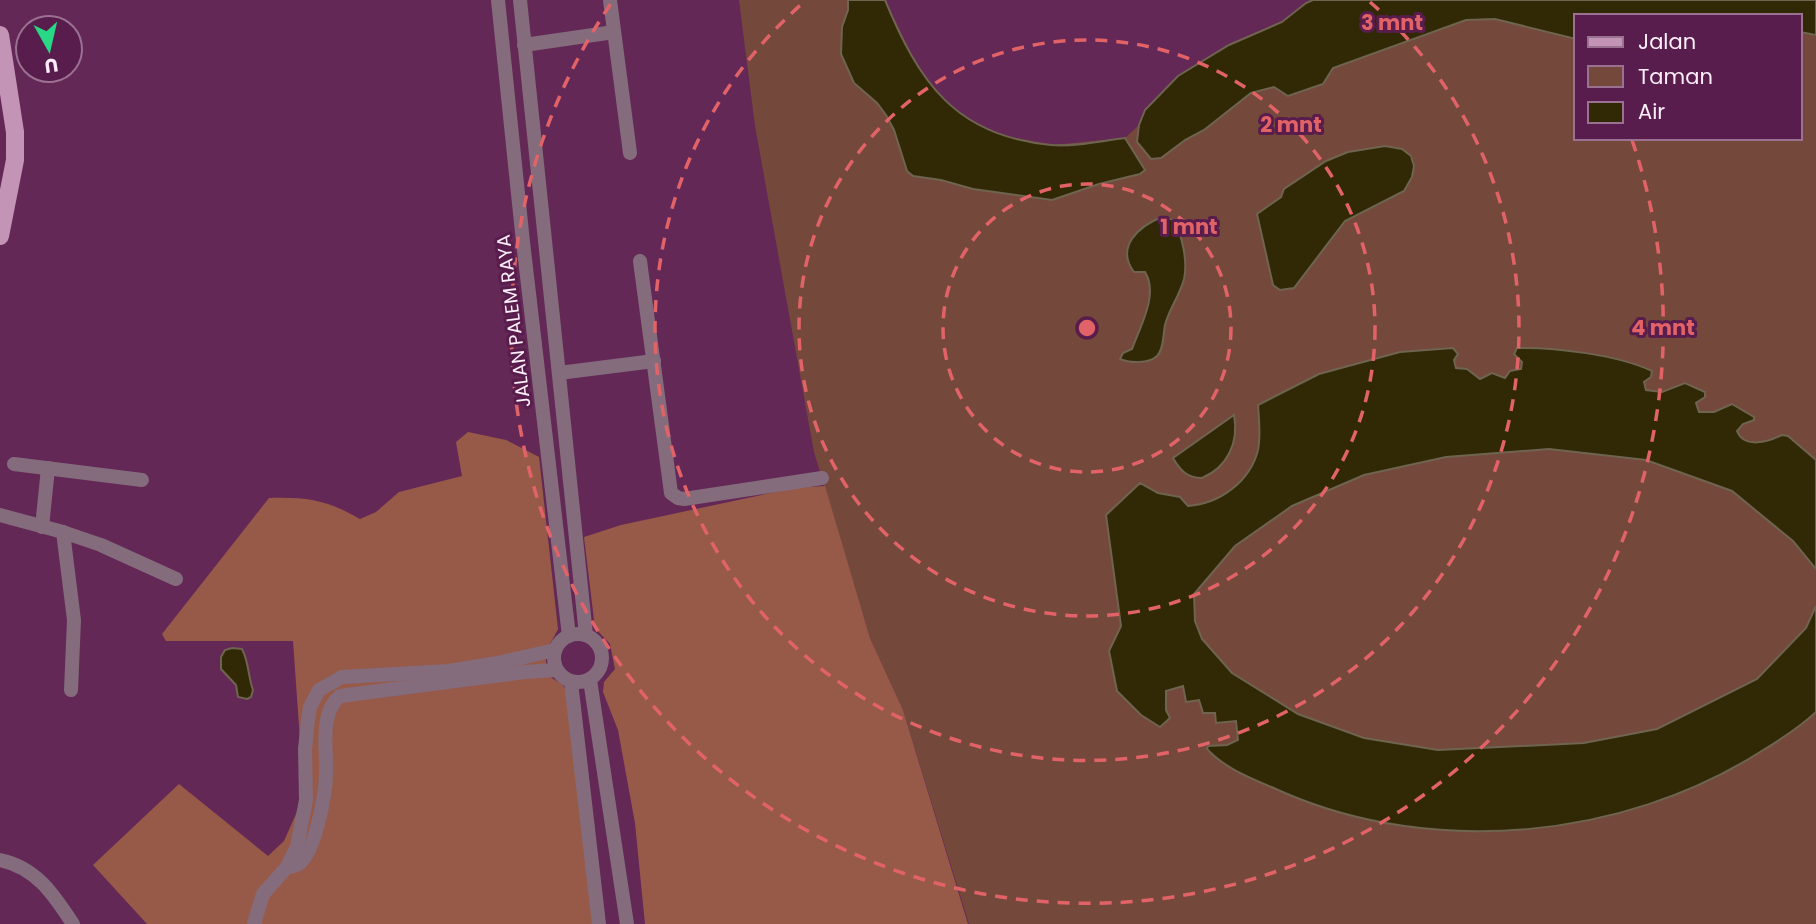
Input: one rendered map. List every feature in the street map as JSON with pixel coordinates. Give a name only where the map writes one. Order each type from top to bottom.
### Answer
[{"type":"main road","points":[[0,35],[15,141],[15,160],[0,236]]},
{"type":"street","name":"JALAN PALEM RAYA","points":[[498,0],[569,636]]},
{"type":"street","name":"JALAN PALEM RAYA","points":[[520,0],[586,635]]},
{"type":"street","points":[[610,0],[630,153]]},
{"type":"street","points":[[524,45],[614,32]]},
{"type":"street","points":[[640,261],[669,489],[674,496],[684,499],[822,478]]},
{"type":"street","points":[[559,373],[654,360]]},
{"type":"street","points":[[14,464],[142,480]]},
{"type":"street","points":[[42,527],[48,468]]},
{"type":"street","points":[[0,515],[64,531],[176,579]]},
{"type":"street","points":[[64,531],[74,620],[71,690]]},
{"type":"street","points":[[586,635],[597,643],[602,654],[600,669],[590,680],[571,682],[557,670],[555,650],[558,644],[569,636],[586,635]]},
{"type":"street","points":[[254,924],[263,894],[287,867],[297,847],[304,816],[309,713],[319,690],[342,677],[449,671],[555,650]]},
{"type":"street","points":[[287,867],[297,865],[303,860],[314,836],[322,809],[326,776],[328,716],[332,702],[340,696],[557,670]]},
{"type":"street","points":[[590,680],[627,924]]},
{"type":"street","points":[[571,682],[599,924]]},
{"type":"street","points":[[309,713],[328,716]]},
{"type":"street","points":[[0,860],[15,862],[35,874],[55,897],[72,924]]},
{"type":"green space","points":[[739,0],[885,0],[917,66],[947,104],[972,122],[1002,135],[1053,145],[1125,138],[1139,125],[1137,142],[1161,158],[1204,130],[1251,93],[1275,87],[1288,96],[1323,84],[1333,68],[1466,20],[1495,19],[1574,39],[1574,140],[1802,140],[1802,32],[1816,35],[1816,924],[969,924],[903,710],[870,638],[814,452],[755,126]]},
{"type":"shaded area","points":[[468,432],[506,440],[539,457],[558,629],[547,651],[546,660],[549,676],[563,685],[569,697],[594,924],[147,924],[93,865],[179,784],[268,856],[284,841],[304,796],[293,641],[166,641],[162,634],[269,498],[317,501],[360,519],[376,512],[399,492],[462,476],[456,442]]},
{"type":"shaded area","points":[[825,486],[870,638],[903,710],[968,924],[645,924],[635,823],[618,730],[603,692],[604,682],[615,669],[610,644],[595,628],[584,537],[621,525],[794,488]]},
{"type":"water","points":[[848,0],[885,0],[912,56],[927,80],[965,117],[989,130],[1018,140],[1051,145],[1125,138],[1145,170],[1140,174],[1052,200],[973,189],[913,176],[907,171],[894,130],[886,115],[877,103],[854,83],[841,54],[842,27],[848,10]]},
{"type":"water","points":[[1313,0],[1816,0],[1816,35],[1802,32],[1802,14],[1574,14],[1574,39],[1495,19],[1466,20],[1333,68],[1323,84],[1288,96],[1274,87],[1251,93],[1204,130],[1161,158],[1151,159],[1137,142],[1139,125],[1145,110],[1178,76],[1229,45],[1282,22]]},
{"type":"water","points":[[1385,146],[1402,149],[1411,156],[1414,166],[1412,177],[1404,191],[1345,221],[1294,288],[1280,290],[1273,285],[1257,214],[1281,197],[1284,189],[1326,161],[1348,152]]},
{"type":"water","points":[[1162,217],[1174,220],[1180,233],[1185,257],[1184,279],[1167,319],[1157,356],[1144,362],[1120,359],[1123,353],[1132,349],[1143,321],[1150,290],[1145,272],[1134,272],[1129,263],[1128,246],[1132,238],[1145,226]]},
{"type":"water","points":[[1453,348],[1458,354],[1454,360],[1456,368],[1467,369],[1480,379],[1492,373],[1505,378],[1510,371],[1521,369],[1522,362],[1514,354],[1517,348],[1604,356],[1652,371],[1651,377],[1644,382],[1646,390],[1662,392],[1685,383],[1705,392],[1705,397],[1696,403],[1699,412],[1714,412],[1732,404],[1754,417],[1754,420],[1743,424],[1737,431],[1745,440],[1757,442],[1782,435],[1788,436],[1816,460],[1816,569],[1793,541],[1732,491],[1646,460],[1549,449],[1446,457],[1364,475],[1292,506],[1235,546],[1194,594],[1195,621],[1202,639],[1232,673],[1298,714],[1364,738],[1438,750],[1584,743],[1657,729],[1757,679],[1806,628],[1816,606],[1816,712],[1789,734],[1760,752],[1706,781],[1649,804],[1589,820],[1527,829],[1465,831],[1403,826],[1343,813],[1285,793],[1234,769],[1207,749],[1208,746],[1227,745],[1238,740],[1236,721],[1216,723],[1215,713],[1203,713],[1199,700],[1186,702],[1183,686],[1166,691],[1166,710],[1170,718],[1160,727],[1141,715],[1117,691],[1109,651],[1121,626],[1106,515],[1140,483],[1158,493],[1180,497],[1188,506],[1222,496],[1241,481],[1254,462],[1260,433],[1258,405],[1319,374],[1400,352]]},
{"type":"water","points":[[1234,415],[1233,444],[1219,467],[1202,478],[1192,477],[1181,470],[1173,458]]},
{"type":"water","points":[[242,649],[246,659],[253,690],[251,697],[247,699],[238,697],[236,685],[221,669],[221,657],[225,650]]}]
